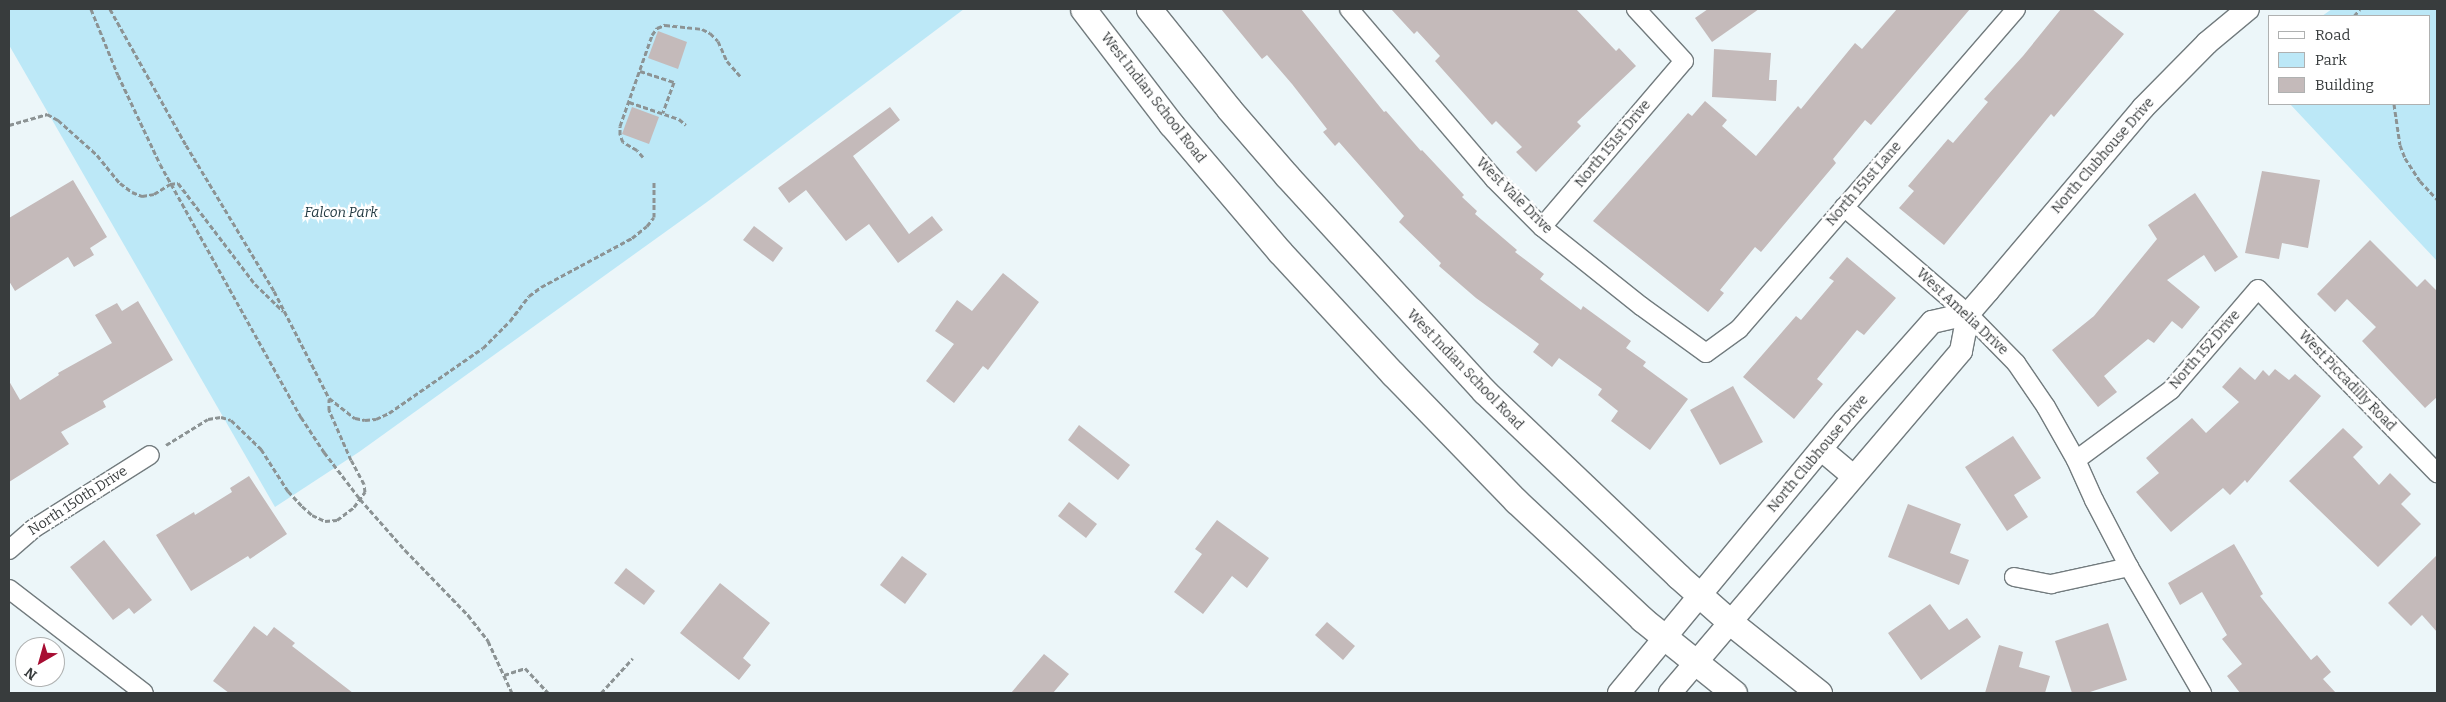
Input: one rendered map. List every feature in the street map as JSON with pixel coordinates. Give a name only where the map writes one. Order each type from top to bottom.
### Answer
[{"type":"main road","name":"West Indian School Road","points":[[1083,9],[1171,124],[1280,252],[1393,374],[1516,501],[1642,619],[1734,693]]},
{"type":"main road","name":"West Indian School Road","points":[[1149,9],[1281,169],[1433,338],[1542,448],[1730,622],[1819,693]]},
{"type":"street","name":"West Vale Drive","points":[[1349,9],[1494,179],[1542,227],[1641,306],[1706,353]]},
{"type":"street","name":"North 151st Drive","points":[[1542,227],[1684,61],[1636,9]]},
{"type":"street","name":"North 151st Lane","points":[[1706,353],[1739,329],[2016,9]]},
{"type":"street","name":"North Clubhouse Drive","points":[[1670,693],[1961,351],[1968,314],[2143,108],[2207,43],[2248,9]]},
{"type":"street","name":"West Amelia Drive","points":[[1844,207],[1968,314],[2016,364],[2046,407],[2076,460],[2129,567],[2202,693]]},
{"type":"street","name":"North 152 Drive","points":[[2076,460],[2170,390],[2258,289]]},
{"type":"street","name":"West Piccadilly Road","points":[[2258,289],[2437,473]]},
{"type":"street","name":"North Clubhouse Drive","points":[[1619,693],[1666,638],[1700,594],[1932,322],[1968,314]]},
{"type":"street","points":[[1822,450],[1853,476]]},
{"type":"street","name":"North 150th Drive","points":[[9,550],[33,529],[150,455]]},
{"type":"street","points":[[2014,577],[2050,584],[2129,567]]},
{"type":"street","points":[[9,589],[144,693]]},
{"type":"path","points":[[92,9],[118,75],[170,184],[255,330],[301,417],[324,452],[360,499],[405,550],[468,615],[488,641],[512,693]]},
{"type":"path","points":[[110,9],[186,145],[286,313],[329,398],[355,418],[365,420],[376,419],[389,413],[483,348],[510,321],[529,296],[541,287],[632,238],[647,226],[654,217],[654,180]]},
{"type":"path","points":[[643,157],[637,150],[623,142],[620,135],[652,34],[665,25],[702,29],[710,33],[718,41],[727,61],[740,76]]},
{"type":"path","points":[[640,71],[674,82],[663,113]]},
{"type":"path","points":[[629,102],[679,119],[686,125]]},
{"type":"path","points":[[2394,105],[2400,145],[2405,158],[2420,181],[2437,199]]},
{"type":"path","points":[[9,125],[47,114],[58,120],[97,155],[120,183],[132,192],[142,196],[154,194],[170,184],[178,184],[186,190],[201,214],[256,284],[286,313]]},
{"type":"path","points":[[150,455],[208,419],[220,417],[231,420],[261,449],[288,491],[312,515],[325,521],[337,520],[360,499],[364,492],[364,484],[350,460],[329,410],[329,398]]},
{"type":"path","points":[[602,693],[633,658]]},
{"type":"path","points":[[503,675],[525,668],[548,693]]},
{"type":"green space","name":"Falcon Park","points":[[9,9],[964,9],[707,202],[359,452],[275,507],[9,45]]},
{"type":"green space","points":[[2332,9],[2437,9],[2437,261],[2291,105],[2431,105],[2431,15],[2323,15]]},
{"type":"building","points":[[1221,9],[1301,9],[1384,112],[1386,111],[1421,151],[1464,195],[1462,197],[1477,211],[1475,214],[1517,250],[1515,252],[1544,274],[1540,279],[1581,310],[1583,306],[1631,341],[1626,348],[1646,362],[1643,366],[1688,399],[1650,450],[1611,421],[1618,411],[1598,395],[1602,389],[1559,358],[1552,367],[1533,352],[1539,344],[1476,298],[1439,266],[1441,263],[1399,222],[1404,216],[1339,142],[1335,146],[1323,132],[1327,129],[1292,84],[1267,55],[1262,59]]},
{"type":"building","points":[[1391,9],[1576,9],[1616,51],[1619,48],[1636,66],[1577,122],[1581,126],[1536,172],[1516,152],[1522,147],[1496,121],[1492,125],[1435,61],[1440,56],[1417,31],[1414,34]]},
{"type":"building","points":[[1708,9],[1759,9],[1712,42],[1695,18]]},
{"type":"building","points":[[1897,9],[1970,9],[1871,125],[1865,120],[1833,159],[1836,163],[1761,252],[1755,247],[1720,290],[1724,293],[1708,312],[1593,221],[1688,113],[1692,116],[1705,101],[1727,120],[1722,126],[1756,156],[1798,106],[1801,109],[1855,43],[1862,49]]},
{"type":"building","points":[[2061,9],[2092,9],[2124,34],[2054,117],[2051,114],[1944,245],[1899,208],[1914,191],[1908,186],[1948,139],[1953,143],[1988,102],[1984,99],[2023,56]]},
{"type":"building","points":[[658,31],[687,42],[678,69],[648,58]]},
{"type":"building","points":[[1714,49],[1771,53],[1769,80],[1777,80],[1776,101],[1712,97]]},
{"type":"building","points":[[632,107],[659,117],[649,144],[622,134]]},
{"type":"building","points":[[890,107],[900,120],[853,156],[909,234],[932,216],[943,230],[898,263],[869,224],[846,241],[806,190],[789,203],[778,188]]},
{"type":"building","points":[[2262,171],[2320,180],[2308,248],[2282,243],[2279,259],[2245,253]]},
{"type":"building","points":[[73,180],[107,237],[90,248],[94,255],[74,267],[68,257],[15,291],[9,281],[9,218]]},
{"type":"building","points":[[2195,193],[2238,257],[2215,272],[2204,255],[2167,280],[2200,307],[2182,329],[2172,321],[2154,343],[2148,339],[2104,376],[2117,392],[2098,407],[2052,350],[2094,316],[2157,239],[2148,225]]},
{"type":"building","points":[[754,226],[783,248],[773,262],[743,240]]},
{"type":"building","points":[[2370,240],[2417,287],[2425,279],[2437,291],[2437,397],[2425,408],[2362,341],[2376,327],[2347,299],[2335,312],[2317,294]]},
{"type":"building","points":[[1847,257],[1896,298],[1864,335],[1857,330],[1817,379],[1823,384],[1794,419],[1743,377],[1796,316],[1801,320],[1834,281],[1829,278]]},
{"type":"building","points":[[1003,273],[1039,302],[988,370],[983,366],[954,403],[926,381],[954,344],[935,331],[957,300],[972,311]]},
{"type":"building","points":[[138,301],[173,360],[103,401],[106,407],[61,432],[69,444],[9,482],[9,381],[20,400],[59,375],[58,373],[112,343],[95,315],[117,303],[122,311]]},
{"type":"building","points":[[2240,367],[2255,380],[2263,370],[2269,376],[2275,369],[2289,380],[2295,374],[2321,396],[2247,483],[2245,480],[2230,495],[2223,488],[2171,532],[2136,492],[2159,473],[2146,458],[2192,418],[2206,433],[2239,402],[2222,387]]},
{"type":"building","points":[[1733,386],[1763,442],[1720,465],[1690,410]]},
{"type":"building","points":[[1079,425],[1130,465],[1118,480],[1068,440]]},
{"type":"building","points":[[2343,428],[2363,447],[2353,457],[2379,485],[2390,473],[2411,494],[2401,504],[2421,524],[2378,567],[2289,481]]},
{"type":"building","points":[[2013,436],[2041,478],[2014,495],[2028,517],[2007,531],[1965,467]]},
{"type":"building","points":[[249,476],[287,534],[250,559],[248,556],[191,591],[156,535],[194,512],[195,515],[232,492],[230,488]]},
{"type":"building","points":[[1069,502],[1097,524],[1086,538],[1058,516]]},
{"type":"building","points":[[1908,504],[1961,524],[1950,553],[1969,560],[1959,585],[1888,557]]},
{"type":"building","points":[[1217,520],[1269,558],[1247,588],[1232,576],[1203,614],[1174,592],[1202,554],[1195,549]]},
{"type":"building","points":[[104,540],[152,600],[134,614],[129,608],[113,620],[70,567]]},
{"type":"building","points":[[2234,544],[2263,594],[2260,596],[2311,660],[2317,655],[2331,672],[2323,679],[2336,693],[2240,693],[2227,676],[2242,664],[2222,639],[2227,635],[2202,592],[2180,605],[2168,583]]},
{"type":"building","points":[[2437,555],[2437,632],[2422,615],[2411,626],[2388,603]]},
{"type":"building","points":[[902,556],[927,574],[905,604],[880,585]]},
{"type":"building","points":[[626,568],[655,591],[644,605],[614,583]]},
{"type":"building","points":[[720,583],[770,623],[743,658],[751,665],[739,680],[680,633]]},
{"type":"building","points":[[1930,604],[1949,630],[1967,618],[1981,637],[1921,680],[1888,633]]},
{"type":"building","points":[[1327,622],[1355,646],[1343,660],[1315,635]]},
{"type":"building","points":[[2108,623],[2127,680],[2087,693],[2072,693],[2055,641]]},
{"type":"building","points":[[254,626],[267,636],[274,627],[295,643],[292,646],[353,693],[229,693],[213,681]]},
{"type":"building","points":[[1999,645],[2023,652],[2019,667],[2050,676],[2045,693],[1985,693]]},
{"type":"building","points":[[1044,654],[1069,674],[1053,693],[1011,693]]}]
